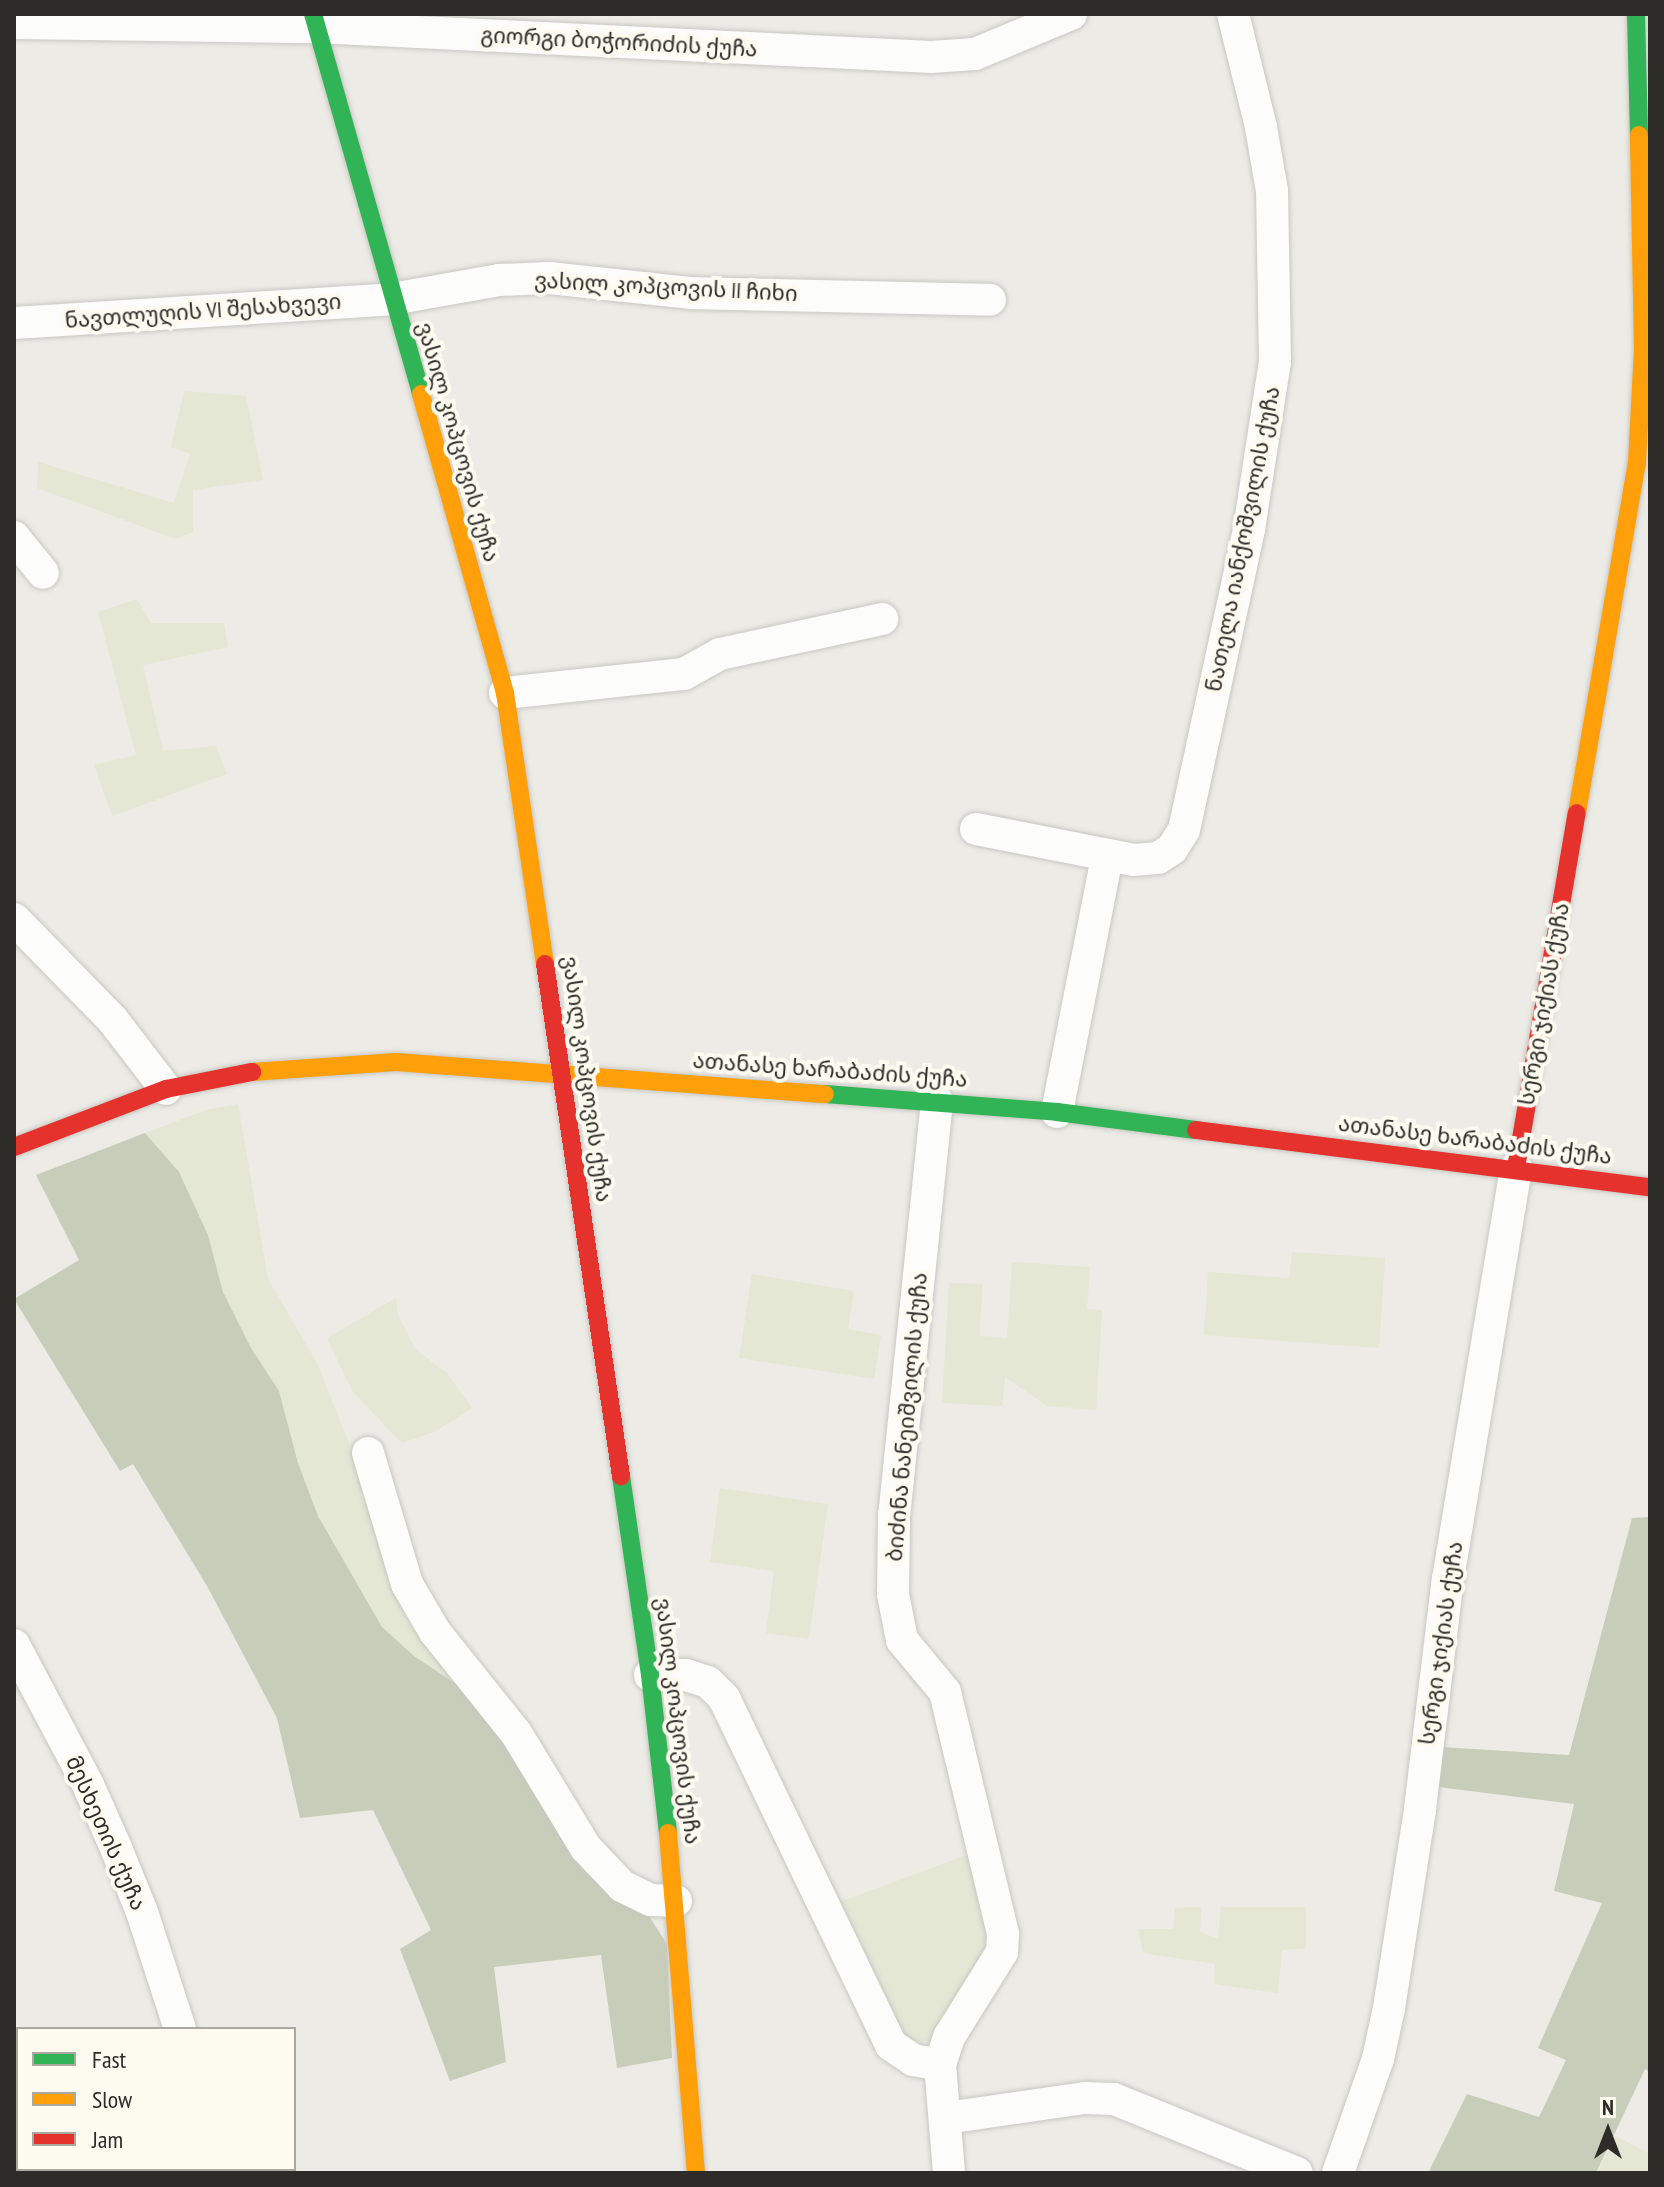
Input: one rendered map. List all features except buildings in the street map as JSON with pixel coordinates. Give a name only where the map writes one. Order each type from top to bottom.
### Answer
[{"type":"street","name":"გიორგი ბოჭორიძის ქუჩა","points":[[14,23],[314,20],[931,57],[975,54],[1071,14]]},
{"type":"street","name":"ნათელა იანქოშვილის ქუჩა","points":[[976,829],[1107,856],[1158,858],[1172,849],[1184,830],[1249,529],[1272,396],[1272,191],[1261,127],[1233,14]]},
{"type":"street","name":"სერგი ჯიქიას ქუჩა","points":[[1338,2173],[1378,2059],[1389,2008],[1420,1809],[1448,1579],[1637,463],[1643,335],[1636,14]]},
{"type":"street","name":"ვასილ კოპცოვის ქუჩა","points":[[314,20],[505,693],[650,1675],[676,1901],[696,2173]]},
{"type":"street","name":"ვასილ კოპცოვის II ჩიხი","points":[[392,299],[499,280],[549,278],[692,293],[990,300]]},
{"type":"street","name":"ნავთლუღის VI შესახვევი","points":[[14,323],[392,299]]},
{"type":"street","points":[[14,537],[43,573]]},
{"type":"street","points":[[505,693],[684,674],[720,654],[882,619]]},
{"type":"street","points":[[1057,1112],[1107,856]]},
{"type":"street","points":[[14,919],[112,1019],[166,1089]]},
{"type":"street","name":"ათანასე ხარაბაძის ქუჩა","points":[[14,1147],[166,1089],[264,1070],[396,1062],[1057,1112],[1650,1187]]},
{"type":"street","name":"ბიძინა ნანეიშვილის ქუჩა","points":[[937,1101],[894,1515],[893,1594],[902,1640],[945,1692],[1003,1934],[1002,1952],[949,2037],[940,2065],[949,2173]]},
{"type":"street","points":[[368,1453],[407,1584],[435,1632],[516,1733],[586,1848],[622,1886],[651,1900],[676,1901]]},
{"type":"street","name":"მესხეთის ქუჩა","points":[[14,1645],[88,1785],[116,1848],[142,1912],[179,2027]]},
{"type":"street","points":[[650,1675],[708,1682],[724,1698],[891,2045],[913,2060],[940,2065]]},
{"type":"street","points":[[946,2118],[1085,2098],[1114,2099],[1297,2173]]},
{"type":"green space","points":[[184,391],[246,396],[263,480],[193,490],[193,532],[176,539],[37,488],[38,462],[174,503],[190,454],[171,447]]},
{"type":"green space","points":[[137,599],[151,623],[224,623],[228,647],[143,665],[163,751],[216,746],[227,774],[112,816],[94,765],[136,755],[98,612]]},
{"type":"green space","points":[[238,1104],[268,1279],[317,1363],[356,1461],[406,1620],[456,1684],[414,1656],[382,1627],[318,1516],[298,1463],[279,1391],[251,1348],[223,1292],[208,1235],[179,1172],[145,1133],[206,1110]]},
{"type":"green space","points":[[145,1133],[179,1172],[208,1235],[223,1292],[251,1348],[279,1391],[298,1463],[318,1516],[382,1627],[414,1656],[456,1684],[512,1740],[619,1898],[649,1916],[667,1944],[672,2058],[617,2068],[601,1955],[494,1967],[506,2062],[450,2081],[400,1949],[431,1930],[373,1810],[300,1818],[277,1718],[207,1586],[133,1464],[120,1471],[14,1299],[79,1260],[36,1175]]},
{"type":"green space","points":[[1292,1252],[1385,1258],[1379,1348],[1204,1335],[1208,1272],[1289,1278]]},
{"type":"green space","points":[[1012,1262],[1090,1267],[1087,1309],[1102,1310],[1096,1410],[1047,1406],[1005,1377],[1002,1406],[942,1403],[949,1283],[983,1284],[979,1336],[1007,1338]]},
{"type":"green space","points":[[752,1274],[854,1291],[848,1329],[881,1335],[874,1379],[739,1358]]},
{"type":"green space","points":[[396,1298],[398,1315],[415,1349],[447,1373],[472,1408],[434,1432],[402,1443],[352,1391],[327,1338]]},
{"type":"green space","points":[[720,1488],[828,1504],[809,1639],[766,1633],[774,1571],[710,1562]]},
{"type":"green space","points":[[1650,1517],[1650,2072],[1645,2069],[1596,2173],[1428,2173],[1467,2094],[1539,2117],[1566,2060],[1538,2048],[1602,1903],[1554,1891],[1574,1804],[1438,1787],[1442,1747],[1569,1755],[1632,1518]]},
{"type":"green space","points":[[977,1851],[996,1945],[937,2042],[907,2041],[832,1905]]},
{"type":"green space","points":[[1201,1907],[1200,1932],[1218,1939],[1221,1907],[1306,1907],[1306,1948],[1282,1950],[1278,1993],[1214,1984],[1215,1964],[1143,1953],[1138,1929],[1173,1929],[1175,1908]]},
{"type":"green space","points":[[1616,2136],[1650,2154],[1650,2173],[1597,2173]]},
{"type":"traffic: fast","points":[[313,14],[421,394]]},
{"type":"traffic: fast","points":[[1636,14],[1639,135]]},
{"type":"traffic: fast","points":[[825,1094],[1057,1112],[1196,1130]]},
{"type":"traffic: fast","points":[[621,1476],[650,1675],[668,1833]]},
{"type":"traffic: slow","points":[[1577,813],[1637,463],[1643,350],[1639,135]]},
{"type":"traffic: slow","points":[[421,394],[505,693],[545,964]]},
{"type":"traffic: slow","points":[[252,1072],[396,1062],[825,1094]]},
{"type":"traffic: slow","points":[[668,1833],[696,2173]]},
{"type":"traffic: jam","points":[[1516,1168],[1577,813]]},
{"type":"traffic: jam","points":[[545,964],[621,1476]]},
{"type":"traffic: jam","points":[[14,1147],[166,1089],[252,1072]]},
{"type":"traffic: jam","points":[[1196,1130],[1650,1187]]}]
